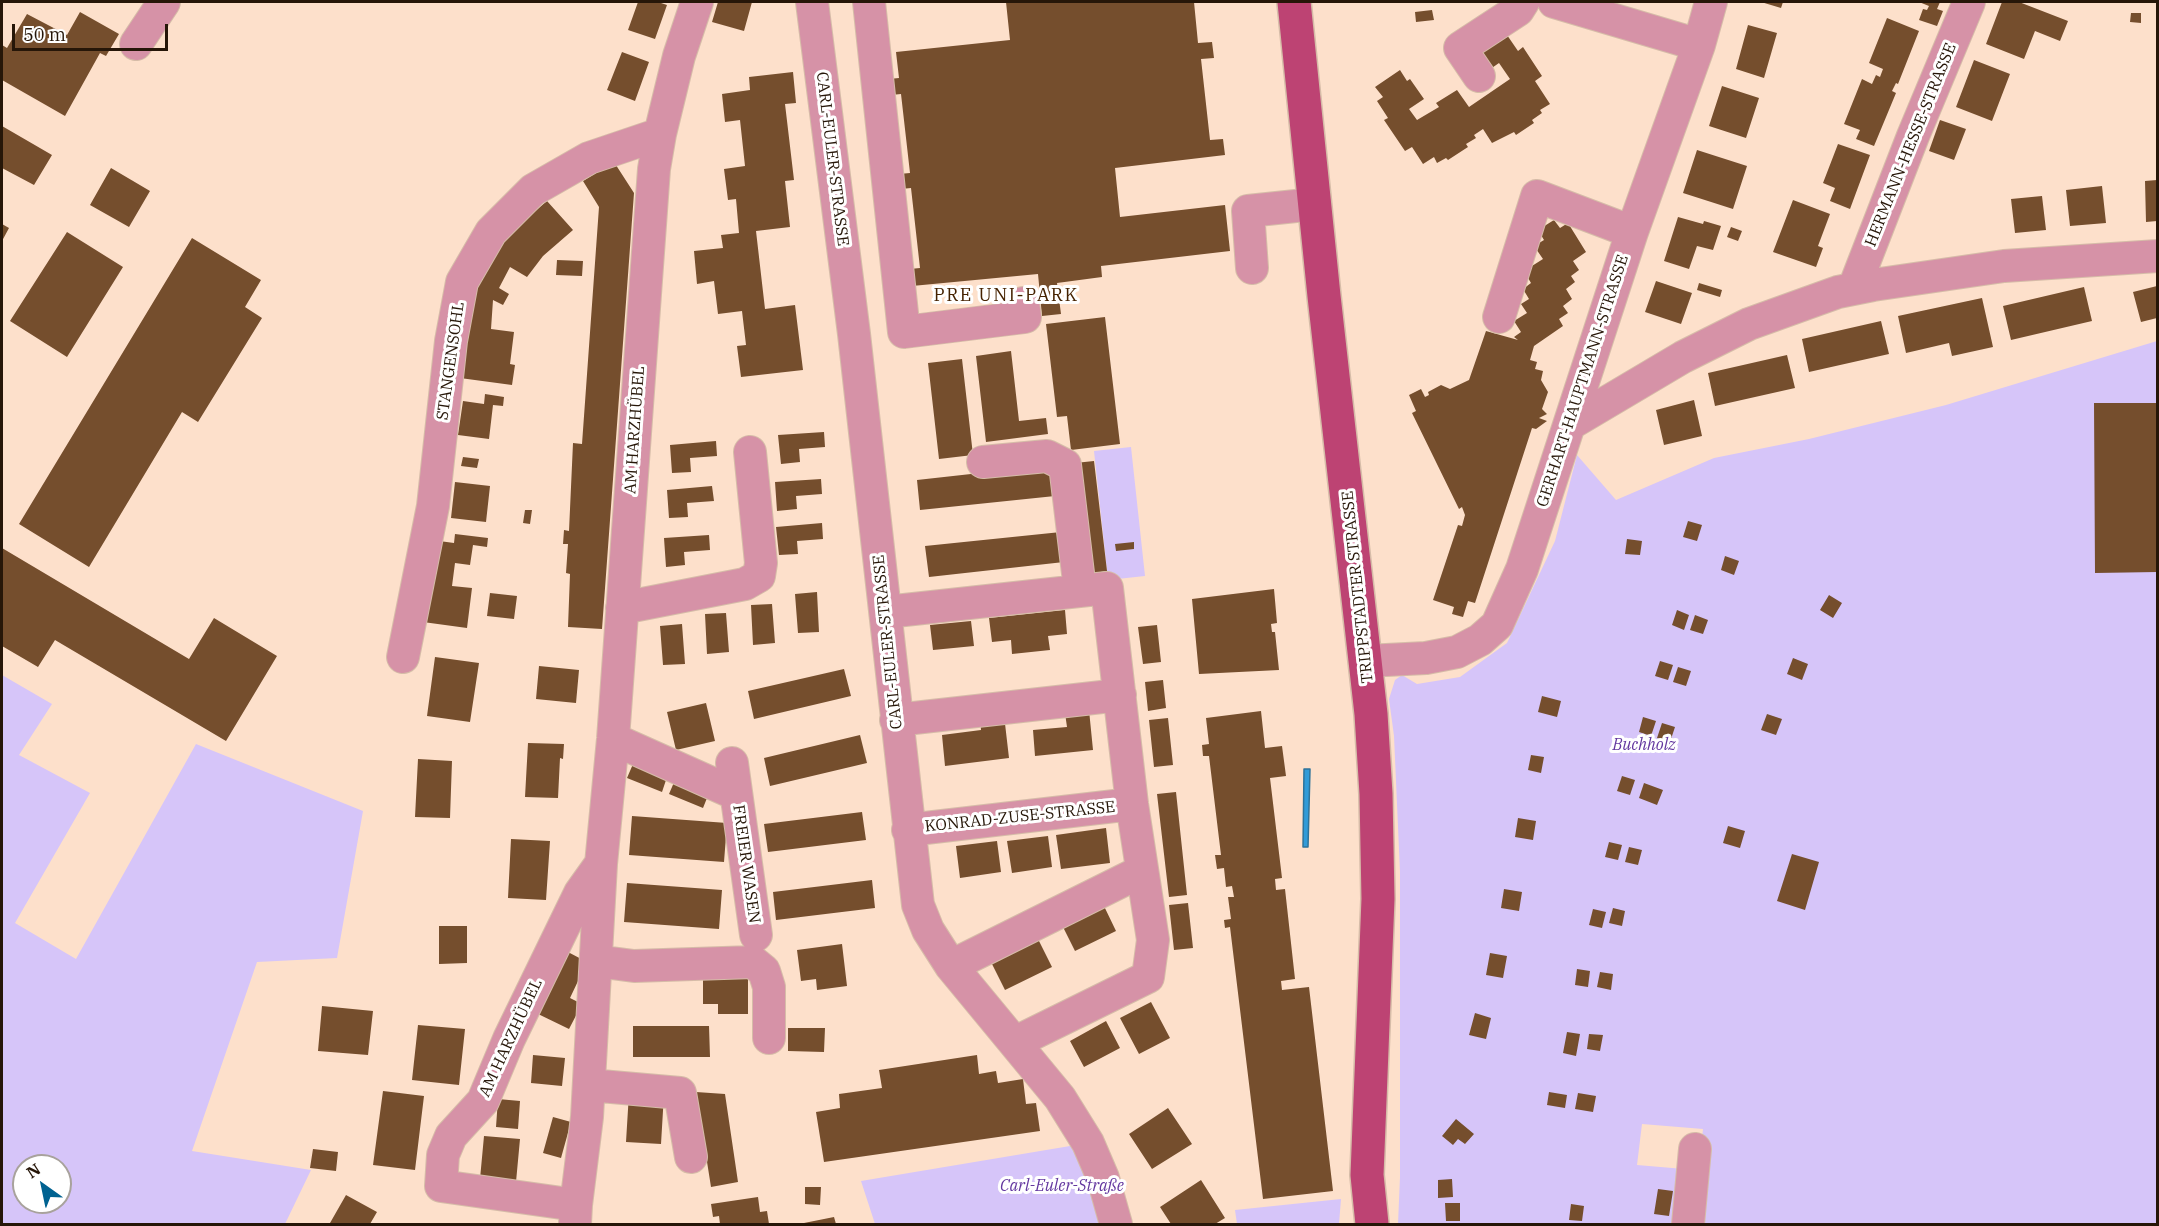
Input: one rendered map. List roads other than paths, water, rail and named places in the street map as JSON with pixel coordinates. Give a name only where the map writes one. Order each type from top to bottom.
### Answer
[{"type":"main road","name":"TRIPPSTADTER STRASSE","points":[[1294,2],[1366,662],[1376,794],[1377,899],[1367,1175],[1372,1224]]},
{"type":"main road","name":"TRIPPSTADTER STRASSE","points":[[1357,1224],[1367,1175]]},
{"type":"street","points":[[136,44],[164,2]]},
{"type":"street","name":"AM HARZHÜBEL","points":[[601,864],[580,893],[509,1039],[483,1101],[451,1136],[443,1155],[441,1186],[576,1215],[589,1085],[601,864],[613,738],[654,169],[679,56],[697,2]]},
{"type":"street","name":"CARL-EULER-STRASSE","points":[[812,2],[854,334],[918,905],[928,930],[951,966],[1060,1098],[1088,1143],[1103,1178],[1116,1224]]},
{"type":"street","points":[[869,2],[904,332],[1025,317],[1023,303]]},
{"type":"street","points":[[1479,76],[1460,48],[1518,10],[1523,2]]},
{"type":"street","points":[[1554,2],[1699,45]]},
{"type":"street","name":"GERHART-HAUPTMANN-STRASSE","points":[[1366,662],[1426,658],[1457,652],[1480,640],[1497,625],[1522,570],[1632,232],[1699,45],[1711,2]]},
{"type":"street","name":"HERMANN-HESSE-STRASSE","points":[[1854,288],[1913,136],[1969,2]]},
{"type":"street","name":"STANGENSOHL","points":[[403,657],[433,506],[451,341],[462,282],[491,232],[532,190],[589,158],[660,134]]},
{"type":"street","points":[[1499,317],[1537,196],[1632,232]]},
{"type":"street","points":[[1252,268],[1248,211],[1315,204]]},
{"type":"street","points":[[1570,424],[1683,357],[1749,324],[1854,288],[2004,266],[2157,256]]},
{"type":"street","points":[[622,608],[746,584],[759,576],[761,563],[750,452]]},
{"type":"street","points":[[983,462],[1047,456],[1065,465],[1080,590]]},
{"type":"street","name":"KONRAD-ZUSE-STRASSE","points":[[886,612],[1107,588],[1132,804],[1153,940],[1148,978],[1016,1042]]},
{"type":"street","points":[[896,720],[1120,695]]},
{"type":"street","name":"FREIER WASEN","points":[[613,738],[734,778],[756,935]]},
{"type":"street","name":"KONRAD-ZUSE-STRASSE","points":[[908,830],[1132,804]]},
{"type":"street","points":[[951,966],[1142,871]]},
{"type":"street","points":[[596,961],[634,966],[753,962],[764,971],[769,987],[769,1038]]},
{"type":"street","points":[[589,1085],[680,1093],[691,1157]]},
{"type":"street","points":[[1688,1224],[1695,1149]]},
{"type":"water","points":[[1304,769],[1310,769],[1308,847],[1303,847]]},
{"type":"district","name":"PRE UNI-PARK","points":[[1006,296]]},
{"type":"park label","name":"Buchholz","points":[[1644,745]]},
{"type":"park label","name":"Carl-Euler-Straße","points":[[1062,1186]]}]
